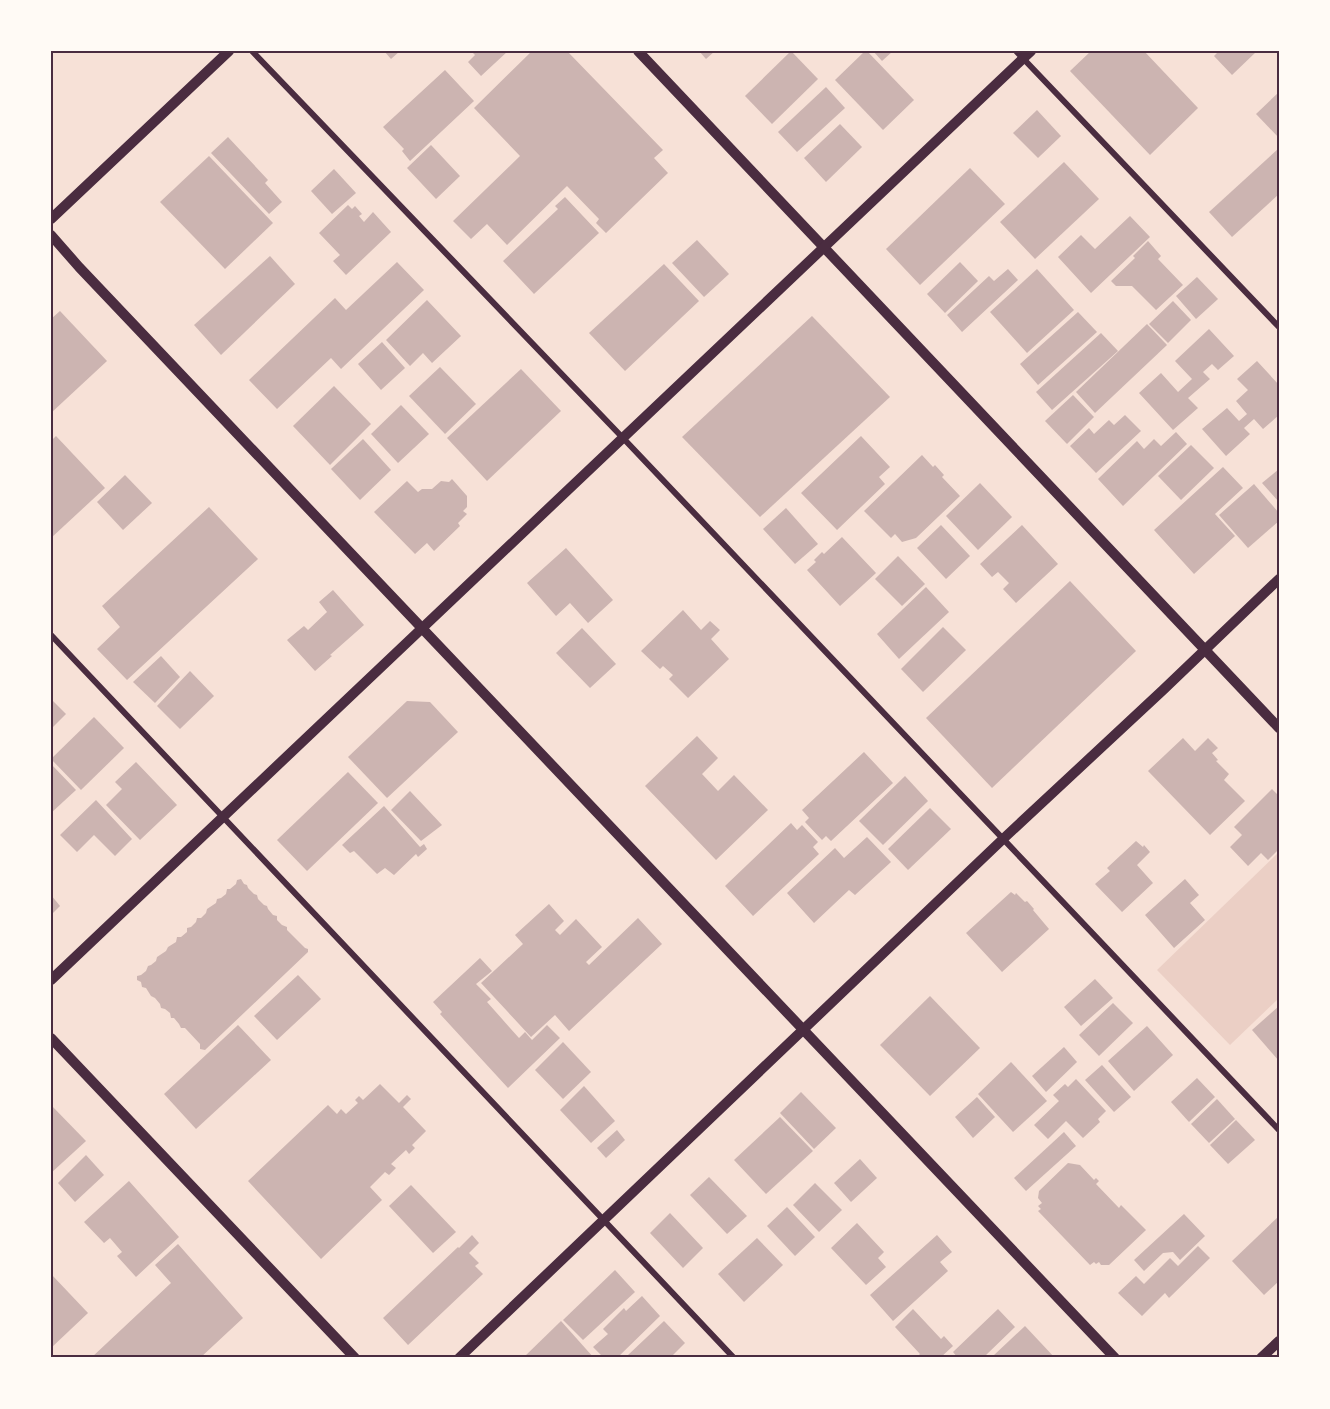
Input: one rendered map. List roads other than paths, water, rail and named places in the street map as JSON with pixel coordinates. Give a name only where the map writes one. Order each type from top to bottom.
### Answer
[{"type":"street","points":[[51,219],[229,51]]},
{"type":"street","points":[[252,51],[623,438],[1279,1130]]},
{"type":"street","points":[[638,51],[1279,728]]},
{"type":"street","points":[[51,980],[824,248],[1023,53],[1279,327]]},
{"type":"street","points":[[51,236],[1115,1358]]},
{"type":"street","points":[[459,1358],[1279,579]]},
{"type":"street","points":[[51,635],[734,1358]]},
{"type":"street","points":[[51,1038],[355,1358]]},
{"type":"street","points":[[1261,1358],[1279,1341]]}]
